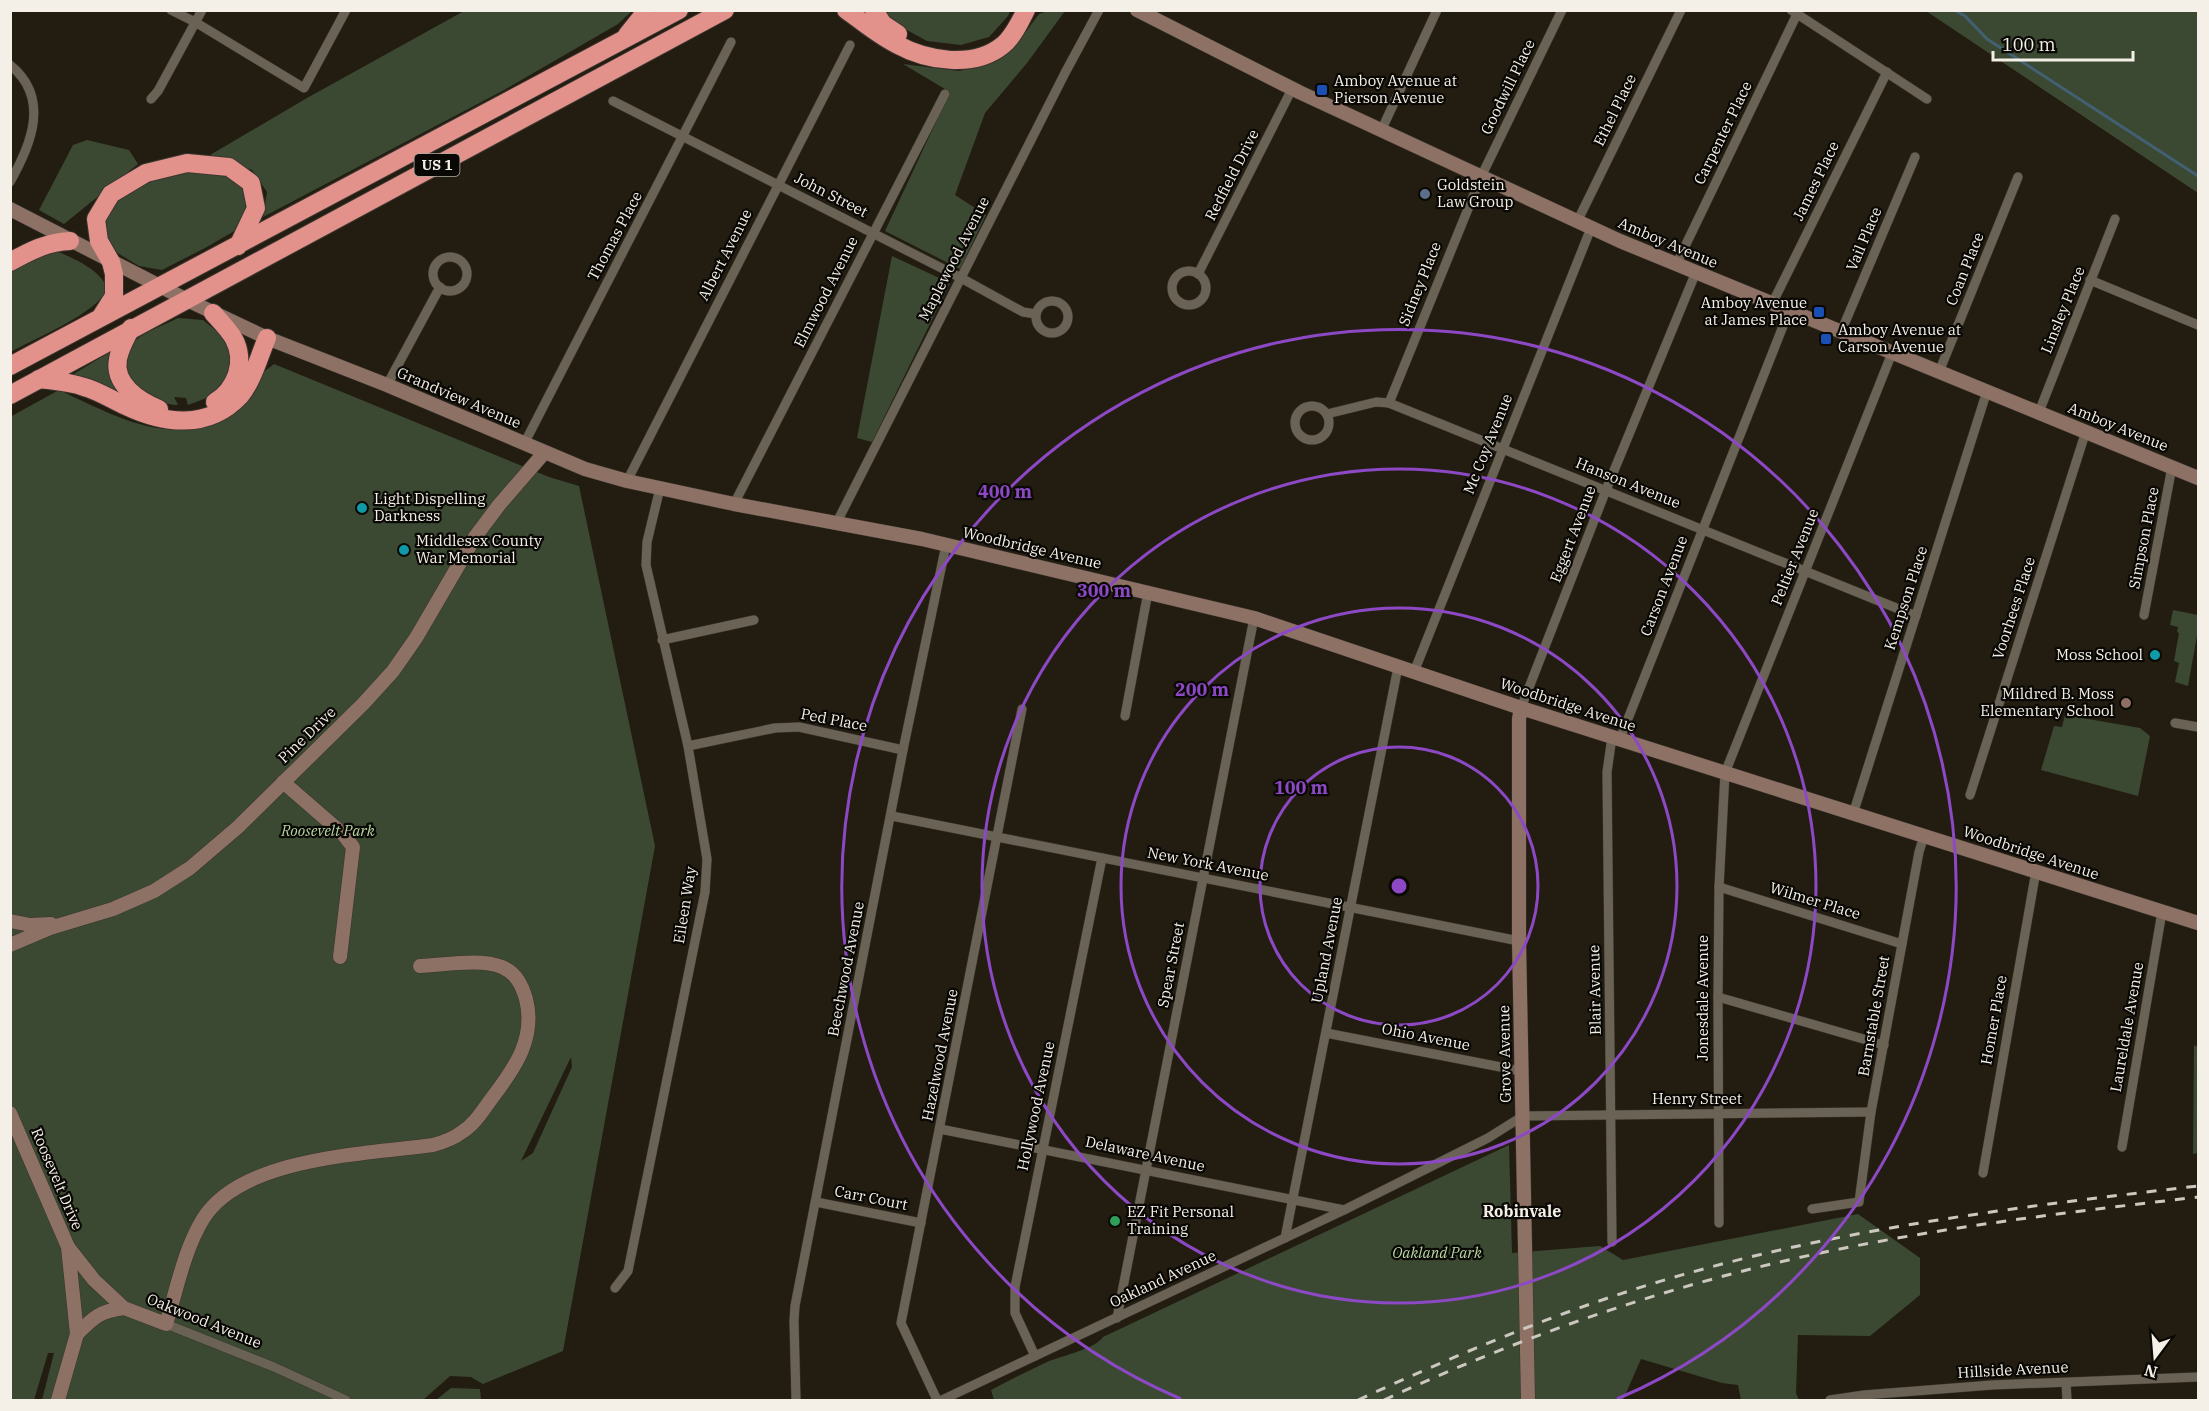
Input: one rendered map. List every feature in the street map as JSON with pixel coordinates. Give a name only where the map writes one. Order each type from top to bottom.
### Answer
[{"type":"highway","points":[[622,40],[647,10]]},
{"type":"highway","name":"US 1","points":[[10,366],[679,10]]},
{"type":"highway","name":"US 1","points":[[10,394],[724,10]]},
{"type":"highway","points":[[846,10],[899,46],[946,59],[968,60],[985,56],[1003,45],[1023,13]]},
{"type":"highway","points":[[874,10],[883,24],[904,38],[932,47],[955,51],[981,45],[996,38],[1009,22],[1023,13]]},
{"type":"highway","points":[[101,316],[114,296],[114,274],[111,261],[99,241],[96,219],[111,194],[146,173],[187,163],[229,167],[251,183],[256,208],[238,246]]},
{"type":"highway","points":[[10,262],[37,248],[55,242],[70,241]]},
{"type":"highway","points":[[131,328],[120,351],[117,367],[125,386],[147,405],[160,410],[177,412],[194,410],[222,398],[237,377],[238,350],[234,339],[213,313]]},
{"type":"highway","points":[[39,379],[85,387],[146,415],[172,422],[197,421],[217,413],[240,396],[267,338]]},
{"type":"street","points":[[171,10],[304,87],[346,10]]},
{"type":"street","points":[[151,99],[158,91],[202,10]]},
{"type":"street","name":"Maplewood Avenue","points":[[837,522],[1065,73],[1100,10]]},
{"type":"street","name":"Amboy Avenue","points":[[1137,10],[1292,89],[1584,225],[1676,265],[2199,478]]},
{"type":"street","points":[[1381,131],[1437,10]]},
{"type":"street","name":"Goodwill Place","points":[[1481,177],[1562,10]]},
{"type":"street","name":"Ethel Place","points":[[1584,225],[1681,10]]},
{"type":"street","points":[[1794,12],[1927,99]]},
{"type":"street","name":"Carpenter Place","points":[[1676,265],[1794,12]]},
{"type":"street","name":"Thomas Place","points":[[524,444],[732,42]]},
{"type":"street","name":"Albert Avenue","points":[[627,481],[850,45]]},
{"type":"street","points":[[10,65],[26,83],[35,113],[32,133],[24,157],[10,182]]},
{"type":"street","name":"James Place","points":[[1772,304],[1887,72]]},
{"type":"street","name":"Redfield Drive","points":[[1198,274],[1292,89]]},
{"type":"street","name":"Elmwood Avenue","points":[[734,504],[945,94]]},
{"type":"street","name":"John Street","points":[[613,101],[961,278],[1023,312],[1036,314]]},
{"type":"street","name":"Vail Place","points":[[1841,332],[1916,157]]},
{"type":"street","name":"Sidney Place","points":[[1389,403],[1481,177]]},
{"type":"street","name":"Coan Place","points":[[1939,372],[2018,177]]},
{"type":"street","name":"Grandview Avenue","points":[[10,209],[185,299],[267,338],[387,385],[585,469],[627,481],[734,504],[922,539]]},
{"type":"street","name":"Linsley Place","points":[[2038,412],[2115,219]]},
{"type":"street","name":"Mc Coy Avenue","points":[[1414,672],[1502,449],[1584,225]]},
{"type":"street","name":"Eggert Avenue","points":[[1521,708],[1606,490],[1696,272]]},
{"type":"street","points":[[2090,280],[2199,325]]},
{"type":"street","points":[[387,385],[440,287]]},
{"type":"street","name":"Carson Avenue","points":[[1616,738],[1789,310]]},
{"type":"street","name":"Peltier Avenue","points":[[1725,773],[1892,353]]},
{"type":"street","name":"Kempson Place","points":[[1853,814],[1987,391]]},
{"type":"street","name":"Hanson Avenue","points":[[1326,414],[1376,402],[1389,403],[1916,616]]},
{"type":"street","name":"Voorhees Place","points":[[1970,795],[2086,431]]},
{"type":"street","name":"Pine Drive","points":[[10,945],[68,922],[134,901],[172,880],[224,840],[363,704],[393,671],[416,638],[481,529],[544,453]]},
{"type":"street","name":"Simpson Place","points":[[2144,615],[2172,467]]},
{"type":"street","name":"Eileen Way","points":[[615,1288],[628,1271],[705,892],[707,859],[688,746],[646,565],[647,542],[660,488]]},
{"type":"street","name":"Woodbridge Avenue","points":[[922,539],[1254,618],[1521,708],[2199,923]]},
{"type":"street","name":"Beechwood Avenue","points":[[796,1401],[794,1321],[903,750],[946,545]]},
{"type":"street","points":[[1125,716],[1148,592]]},
{"type":"street","name":"Spear Street","points":[[1118,1318],[1254,618]]},
{"type":"street","points":[[662,640],[754,620]]},
{"type":"street","name":"Upland Avenue","points":[[1285,1238],[1398,667]]},
{"type":"street","name":"Grove Avenue","points":[[1521,708],[1519,719],[1519,941],[1528,1401]]},
{"type":"street","name":"Hazelwood Avenue","points":[[937,1401],[901,1323],[1022,709]]},
{"type":"street","points":[[2175,723],[2199,728]]},
{"type":"street","name":"Ped Place","points":[[688,746],[775,728],[799,727],[903,750]]},
{"type":"street","name":"Blair Avenue","points":[[1612,1242],[1607,772],[1616,738]]},
{"type":"street","name":"Jonesdale Avenue","points":[[1719,1223],[1719,887],[1725,773]]},
{"type":"street","points":[[283,782],[343,834],[353,847],[340,957]]},
{"type":"street","name":"New York Avenue","points":[[892,816],[997,839],[1519,941]]},
{"type":"street","name":"Barnstable Street","points":[[1812,1209],[1859,1202],[1871,1112],[1919,852],[1924,836]]},
{"type":"street","name":"Hollywood Avenue","points":[[1035,1356],[1019,1324],[1014,1300],[1102,858]]},
{"type":"street","name":"Homer Place","points":[[1983,1173],[2036,872]]},
{"type":"street","name":"Wilmer Place","points":[[1719,887],[1902,944]]},
{"type":"street","name":"Laureldale Avenue","points":[[2122,1147],[2162,912]]},
{"type":"street","points":[[10,921],[44,925],[68,922]]},
{"type":"street","points":[[166,1324],[195,1234],[214,1205],[225,1195],[243,1184],[287,1167],[433,1145],[449,1140],[465,1131],[509,1076],[525,1047],[528,1032],[524,990],[513,973],[495,965],[420,966]]},
{"type":"street","points":[[1718,997],[1884,1045]]},
{"type":"street","name":"Ohio Avenue","points":[[1326,1033],[1521,1071]]},
{"type":"street","name":"Henry Street","points":[[1523,1116],[1871,1112]]},
{"type":"street","name":"Roosevelt Drive","points":[[10,1113],[68,1247],[77,1334],[58,1401]]},
{"type":"street","name":"Oakland Avenue","points":[[942,1401],[1344,1210],[1488,1138],[1523,1116]]},
{"type":"street","name":"Delaware Avenue","points":[[940,1129],[1344,1210]]},
{"type":"street","name":"Carr Court","points":[[816,1202],[921,1223]]},
{"type":"street","name":"Oakwood Avenue","points":[[68,1247],[94,1280],[124,1308],[274,1367],[346,1401]]},
{"type":"street","points":[[77,1334],[99,1314],[124,1308]]},
{"type":"street","name":"Hillside Avenue","points":[[1830,1401],[1846,1397],[1916,1396],[1992,1385],[2199,1377]]},
{"type":"street","points":[[2066,1383],[2067,1401]]},
{"type":"green space","points":[[464,11],[632,11],[618,24],[504,90],[263,217],[267,192],[252,170],[210,155],[307,98]]},
{"type":"green space","points":[[885,11],[1010,11],[989,37],[961,45],[927,41],[894,23]]},
{"type":"green space","points":[[1048,11],[1065,11],[1027,63],[985,113],[955,195],[986,215],[960,269],[885,231],[950,92],[903,64],[959,71],[995,62],[1016,45],[1039,14]]},
{"type":"green space","points":[[1926,11],[2198,11],[2198,193]]},
{"type":"green space","points":[[87,140],[129,150],[138,164],[64,224],[39,210],[73,145]]},
{"type":"green space","points":[[213,170],[249,184],[250,209],[243,226],[205,248],[162,270],[139,266],[116,252],[102,234],[106,207],[160,173]]},
{"type":"green space","points":[[59,252],[94,271],[108,289],[91,308],[64,325],[11,352],[11,268],[37,254]]},
{"type":"green space","points":[[892,256],[950,283],[872,442],[857,438]]},
{"type":"green space","points":[[178,318],[203,320],[226,339],[232,358],[226,381],[209,397],[188,405],[186,398],[174,397],[178,405],[169,404],[141,393],[129,379],[126,370],[127,354],[135,341],[146,333]]},
{"type":"green space","points":[[110,352],[112,379],[126,401],[72,375]]},
{"type":"green space","name":"Roosevelt Park","points":[[274,364],[549,477],[579,486],[655,846],[563,1351],[483,1384],[471,1377],[450,1376],[423,1400],[42,1400],[54,1353],[48,1353],[34,1400],[11,1400],[10,417],[59,390],[129,421],[152,427],[174,429],[197,427],[221,419],[245,404],[260,377]],"holes":[[[571,1057],[572,1067],[533,1153],[521,1161]]]},
{"type":"green space","points":[[2173,610],[2198,615],[2198,630],[2188,686],[2175,682],[2179,663],[2174,661],[2179,633],[2177,632],[2178,627],[2170,625]]},
{"type":"green space","points":[[2065,715],[2140,728],[2150,736],[2138,796],[2041,770],[2054,726],[2062,727]]},
{"type":"green space","points":[[2194,1045],[2198,1047],[2198,1153],[2193,1154]]},
{"type":"green space","name":"Oakland Park","points":[[1509,1145],[1512,1253],[1600,1246],[1623,1260],[1858,1214],[1920,1258],[1920,1295],[1870,1336],[1798,1335],[1796,1393],[1799,1400],[1741,1400],[1738,1385],[1722,1383],[1641,1359],[1623,1400],[994,1400],[991,1390],[1047,1362],[1085,1349],[1103,1337]]},
{"type":"green space","points":[[451,1388],[480,1389],[481,1400],[436,1400]]},
{"type":"waterway","points":[[1954,10],[1965,16],[1987,39],[2198,176]]},
{"type":"railway","points":[[1358,1400],[1544,1321],[1620,1294],[1724,1264],[1858,1234],[1926,1222],[2062,1202],[2198,1186]]},
{"type":"railway","points":[[1384,1400],[1494,1352],[1551,1331],[1607,1311],[1723,1276],[1884,1240],[2064,1213],[2198,1197]]},
{"type":"place","name":"Amboy Avenue at Pierson Avenue","points":[[1322,90]]},
{"type":"place","name":"Goldstein Law Group","points":[[1425,194]]},
{"type":"place","name":"Amboy Avenue at James Place","points":[[1819,312]]},
{"type":"place","name":"Amboy Avenue at Carson Avenue","points":[[1826,339]]},
{"type":"place","name":"Light Dispelling Darkness","points":[[362,508]]},
{"type":"place","name":"Middlesex County War Memorial","points":[[404,550]]},
{"type":"place","name":"Moss School","points":[[2155,655]]},
{"type":"place","name":"Mildred B. Moss Elementary School","points":[[2126,703]]},
{"type":"place","name":"EZ Fit Personal Training","points":[[1115,1221]]},
{"type":"district","name":"Robinvale","points":[[1522,1211]]}]
